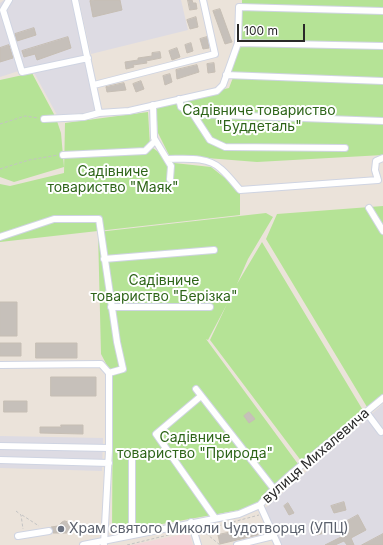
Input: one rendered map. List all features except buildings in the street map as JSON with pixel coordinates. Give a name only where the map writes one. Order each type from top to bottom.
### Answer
[{"type":"street","points":[[9,0],[3,10],[22,72],[88,58]]},
{"type":"street","points":[[75,0],[99,112]]},
{"type":"street","points":[[94,85],[215,54],[203,0]]},
{"type":"street","points":[[44,119],[84,117],[99,112],[129,111],[217,90],[223,85],[238,43],[239,7],[383,11]]},
{"type":"street","points":[[238,43],[383,46]]},
{"type":"street","points":[[226,75],[383,81]]},
{"type":"street","points":[[179,99],[181,107],[193,114],[210,140],[225,147],[345,148]]},
{"type":"street","points":[[153,105],[154,138],[171,166],[170,179]]},
{"type":"street","points":[[193,114],[383,121]]},
{"type":"street","points":[[63,155],[145,151],[155,141]]},
{"type":"street","points":[[167,159],[189,158],[207,162],[221,168],[240,190],[380,182],[375,170],[376,161],[383,158]]},
{"type":"street","points":[[369,208],[383,231]]},
{"type":"street","points":[[0,237],[54,219],[99,219],[111,307],[123,369],[109,373]]},
{"type":"street","points":[[104,260],[214,250]]},
{"type":"street","points":[[111,307],[210,307]]},
{"type":"street","points":[[0,365],[101,364],[109,373],[109,463],[104,543]]},
{"type":"street","points":[[196,389],[274,489]]},
{"type":"street","points":[[201,396],[156,434],[215,518]]},
{"type":"street","name":"вулиця Михалевича","points":[[83,545],[104,543],[132,535],[193,528],[215,518],[239,514],[260,505],[274,489],[383,398]]},
{"type":"street","points":[[366,412],[381,432]]},
{"type":"street","points":[[0,446],[109,448]]},
{"type":"street","points":[[13,446],[13,460]]},
{"type":"street","points":[[132,453],[132,535]]},
{"type":"street","points":[[0,460],[109,463]]},
{"type":"street","points":[[260,505],[275,544]]},
{"type":"street","points":[[193,528],[198,545]]},
{"type":"street","points":[[21,536],[49,531]]},
{"type":"street","points":[[237,545],[273,536]]},
{"type":"path","points":[[0,124],[25,116],[44,119]]},
{"type":"path","points":[[0,169],[29,160],[63,155]]},
{"type":"path","points":[[16,511],[39,526],[40,533]]},
{"type":"path","points":[[127,545],[193,528],[202,530],[264,514]]},
{"type":"path","points":[[21,515],[21,536]]},
{"type":"path","points":[[202,530],[220,545]]},
{"type":"shaded area","points":[[4,0],[72,0],[95,112],[57,115],[31,67],[0,77],[0,3]]},
{"type":"shaded area","points":[[79,0],[181,0],[188,30],[91,54]]},
{"type":"shaded area","points":[[383,404],[383,545],[279,545],[264,509]]},
{"type":"shaded area","points":[[0,436],[103,438],[102,471],[0,468]]},
{"type":"shaded area","points":[[189,533],[193,545],[131,545]]},
{"type":"green space","points":[[242,0],[383,0],[383,9],[242,4]]},
{"type":"green space","points":[[242,7],[383,12],[383,81],[230,73]]},
{"type":"green space","points":[[32,73],[56,118],[61,133],[64,167],[14,182],[0,177],[0,80]]},
{"type":"green space","name":"Садівниче товариство \"Буддеталь\"","points":[[234,75],[383,83],[383,155],[257,162],[169,155],[158,133],[156,107],[179,99],[229,88]]},
{"type":"green space","name":"Садівниче товариство \"Маяк\"","points":[[148,112],[150,146],[174,163],[211,167],[240,190],[240,215],[0,242],[0,184],[10,186],[64,173],[65,123]]},
{"type":"green space","points":[[383,206],[383,394],[367,407],[266,239],[277,214]]},
{"type":"green space","points":[[266,213],[273,217],[248,259],[237,284],[262,242],[364,412],[302,462],[210,340],[227,304],[208,340],[206,339],[298,464],[256,507],[112,533],[113,377],[101,354],[98,232]]},
{"type":"place","name":"Храм святого Миколи Чудотворця (УПЦ)","points":[[61,529]]},
{"type":"park label","name":"Садівниче товариство \"Берізка\"","points":[[164,290]]},
{"type":"park label","name":"Садівниче товариство \"Природа\"","points":[[195,446]]}]
